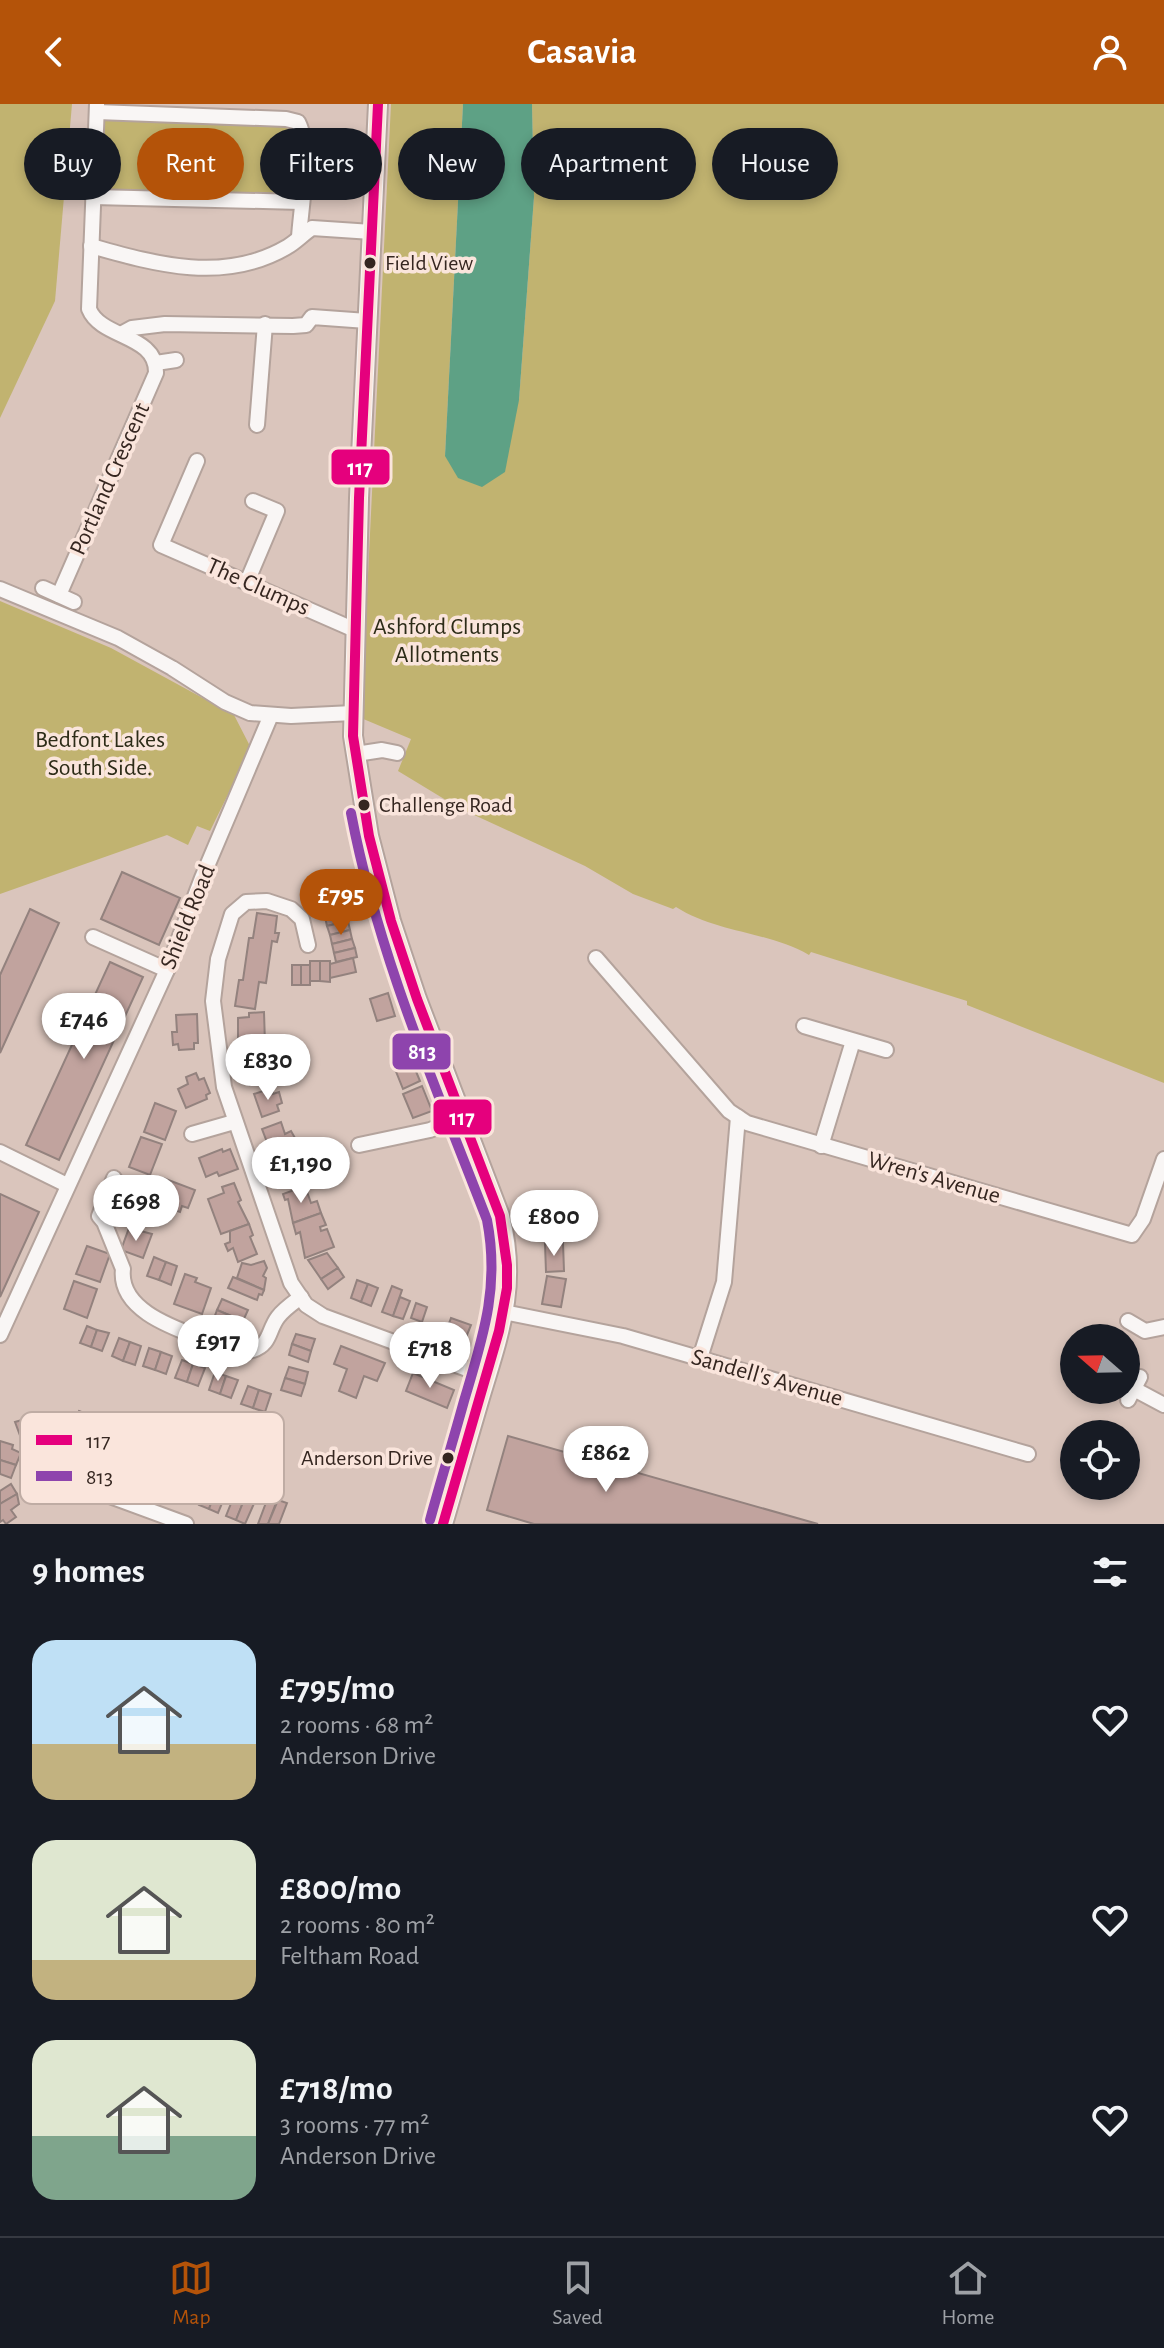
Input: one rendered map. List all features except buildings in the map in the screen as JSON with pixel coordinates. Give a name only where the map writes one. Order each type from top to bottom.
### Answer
[{"type":"main road","points":[[378,104],[355,630],[353,713],[356,754],[369,836],[391,921],[417,999],[500,1216],[509,1270],[504,1312],[443,1524]]},
{"type":"street","points":[[96,128],[97,108],[298,122],[302,130],[304,155],[299,237]]},
{"type":"street","points":[[121,198],[301,202]]},
{"type":"street","points":[[93,200],[89,309],[92,317],[143,346],[156,363],[176,360]]},
{"type":"street","points":[[91,246],[169,267],[223,268],[272,254],[289,246],[312,228],[372,232]]},
{"type":"street","points":[[121,334],[132,328],[165,324],[306,325],[312,317],[367,321]]},
{"type":"street","points":[[257,425],[265,324]]},
{"type":"street","name":"Portland Crescent","points":[[59,595],[143,406],[156,373],[156,363]]},
{"type":"street","name":"The Clumps","points":[[197,461],[161,545],[355,630]]},
{"type":"street","points":[[247,582],[277,511],[253,501]]},
{"type":"street","points":[[43,588],[74,602]]},
{"type":"street","points":[[0,589],[118,638],[225,702],[250,713],[353,713]]},
{"type":"street","name":"Shield Road","points":[[0,1335],[167,970],[271,715]]},
{"type":"street","points":[[356,754],[382,750],[397,753]]},
{"type":"street","points":[[308,945],[302,919],[291,909],[267,901],[246,902],[232,914],[218,959],[213,1001],[224,1087],[291,1283],[306,1305],[323,1316],[486,1376]]},
{"type":"street","points":[[93,937],[167,970]]},
{"type":"street","name":"Wren's Avenue","points":[[596,958],[729,1111],[747,1123],[1132,1235],[1143,1219],[1164,1159]]},
{"type":"street","points":[[804,1026],[886,1050]]},
{"type":"street","points":[[821,1146],[853,1041]]},
{"type":"street","points":[[359,1145],[430,1130],[463,1117]]},
{"type":"street","points":[[700,1358],[724,1282],[738,1117]]},
{"type":"street","points":[[192,1134],[234,1122]]},
{"type":"street","points":[[0,1152],[67,1185]]},
{"type":"street","points":[[114,1178],[99,1216],[123,1269],[122,1277],[129,1294],[159,1322],[238,1352],[254,1350],[268,1341],[276,1319],[301,1297]]},
{"type":"street","points":[[115,1301],[129,1294]]},
{"type":"street","name":"Sandell's Avenue","points":[[504,1312],[623,1336],[1028,1454]]},
{"type":"street","points":[[1128,1321],[1145,1331],[1164,1327]]},
{"type":"street","points":[[1140,1391],[1164,1405]]},
{"type":"street","points":[[132,1504],[186,1524]]},
{"type":"green space","points":[[0,104],[72,104],[70,128],[24,128],[24,200],[64,200],[55,301],[0,418]]},
{"type":"green space","name":"Ashford Clumps Allotments","points":[[391,104],[463,104],[462,128],[398,128],[398,200],[458,200],[445,456],[519,400],[534,200],[696,200],[696,128],[533,128],[532,104],[1164,104],[1164,1083],[967,1005],[967,1001],[811,952],[809,955],[776,941],[708,922],[676,907],[673,909],[633,894],[585,866],[459,808],[398,771],[411,739],[361,718]]},
{"type":"green space","points":[[103,119],[292,128],[260,128],[260,196],[244,196],[244,128],[137,128],[137,193],[121,193],[121,128],[103,128]]},
{"type":"green space","name":"Bedfont Lakes South Side.","points":[[0,601],[111,648],[234,715],[251,748],[210,831],[197,826],[188,845],[167,835],[0,894]]},
{"type":"shaded area","points":[[463,104],[532,104],[533,128],[521,128],[521,200],[534,200],[519,400],[505,472],[482,487],[458,478],[445,456],[458,200],[505,200],[505,128],[462,128]]},
{"type":"transit line","name":"117","points":[[378,104],[359,498],[353,736],[369,836],[391,921],[417,999],[500,1216],[507,1265],[507,1288],[499,1331],[443,1524]]},
{"type":"transit line","name":"813","points":[[351,813],[362,866],[392,969],[487,1220],[491,1244],[488,1312],[430,1520]]},
{"type":"place","name":"Field View","points":[[370,263]]},
{"type":"place","name":"Challenge Road","points":[[364,805]]},
{"type":"place","name":"Anderson Drive","points":[[448,1458]]}]
